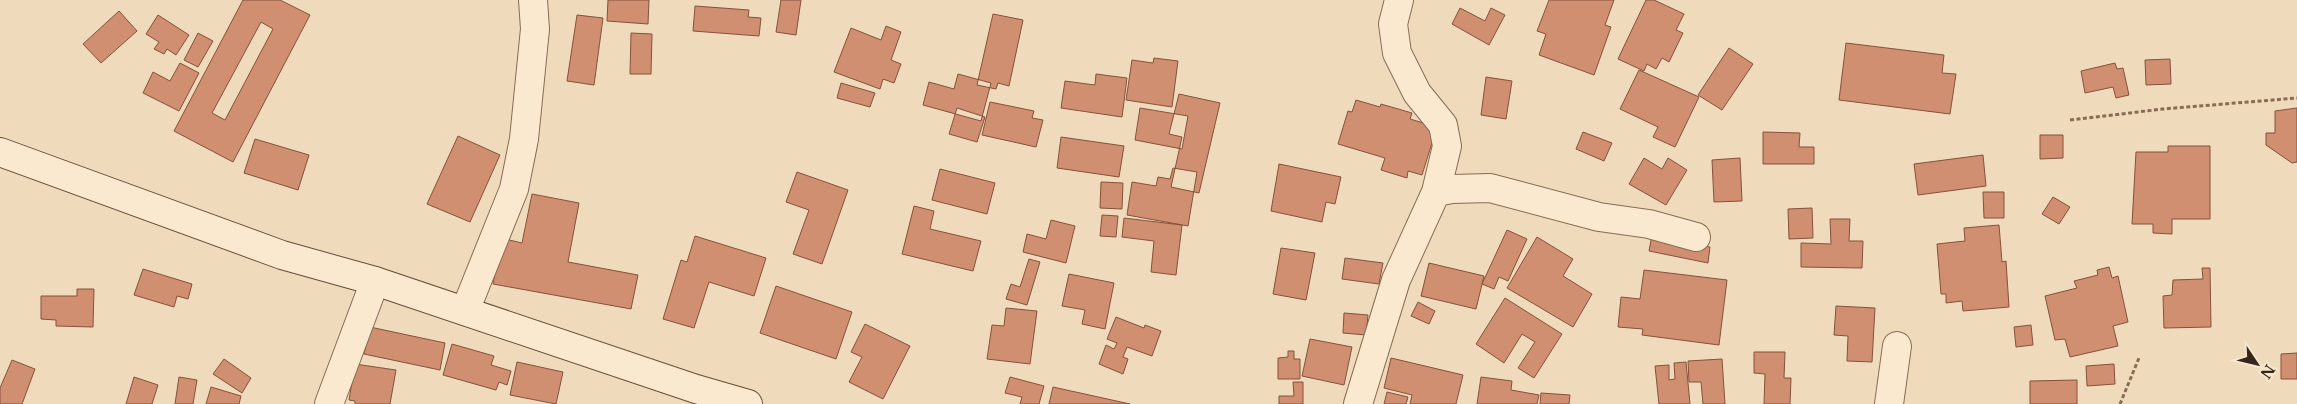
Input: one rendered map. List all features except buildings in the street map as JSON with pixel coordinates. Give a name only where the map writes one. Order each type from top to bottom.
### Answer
[{"type":"street","points":[[465,311],[514,189],[524,139],[534,38],[533,0]]},
{"type":"street","points":[[1358,404],[1396,280],[1436,192],[1447,146],[1442,125],[1417,94],[1398,53],[1393,24],[1399,0]]},
{"type":"street","points":[[0,152],[282,255],[375,281],[748,404]]},
{"type":"street","points":[[1436,192],[1452,189],[1490,188],[1599,217],[1649,224],[1696,237]]},
{"type":"street","points":[[329,404],[375,281]]},
{"type":"street","points":[[1889,404],[1897,346]]},
{"type":"path","points":[[2070,120],[2163,109],[2297,98]]},
{"type":"path","points":[[2120,404],[2139,358]]}]
